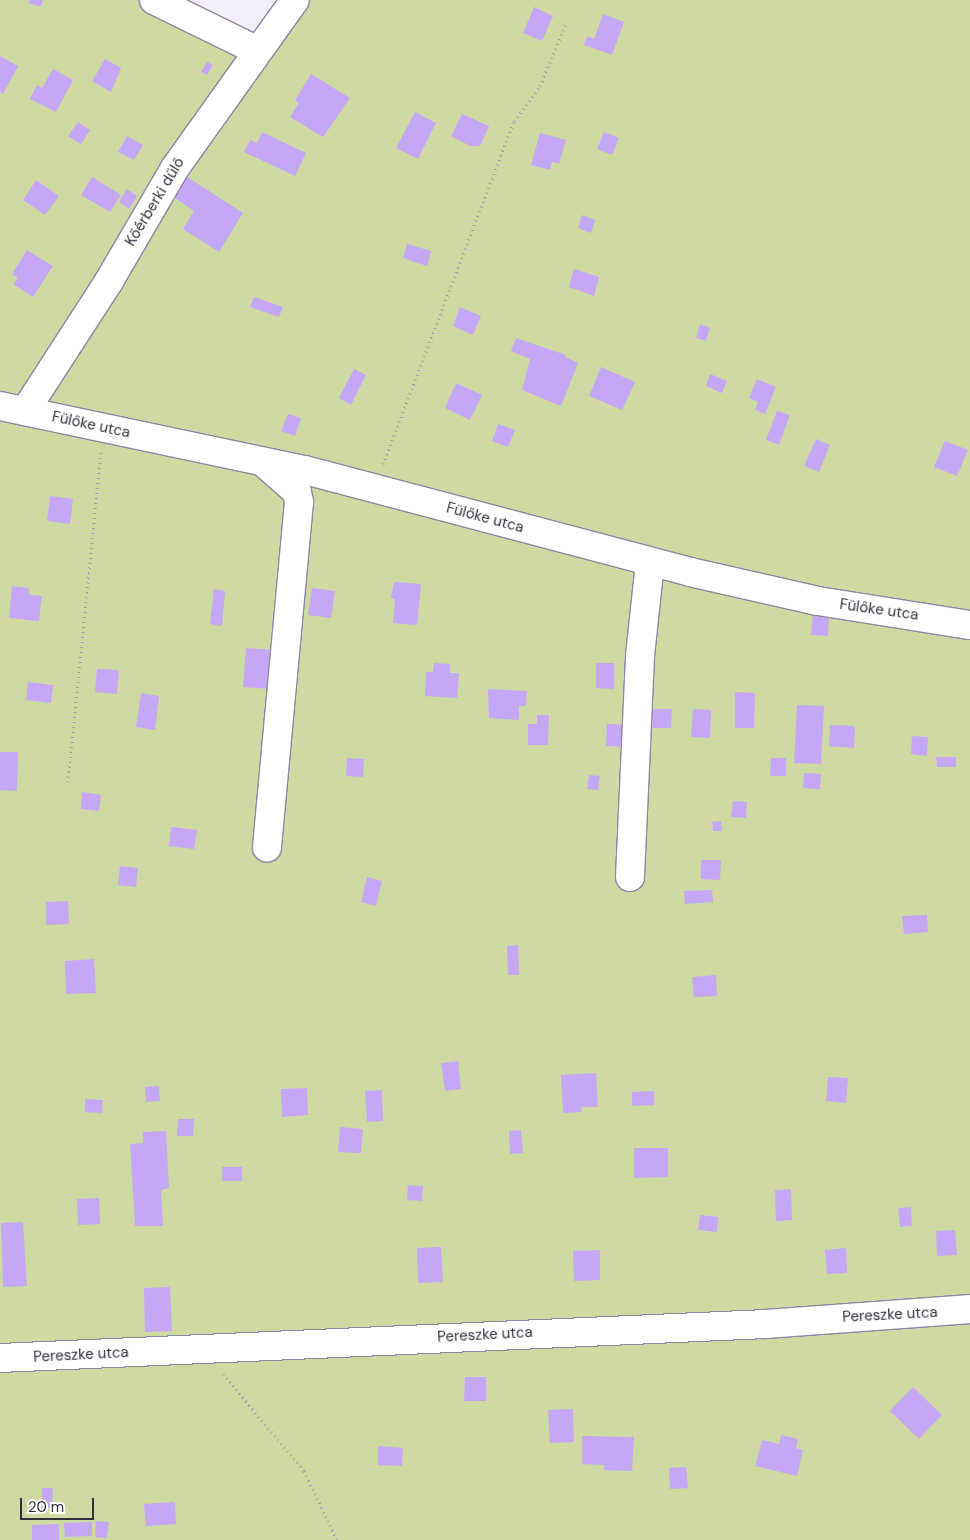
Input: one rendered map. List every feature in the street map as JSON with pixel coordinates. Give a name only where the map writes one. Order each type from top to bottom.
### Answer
[{"type":"street","points":[[154,0],[256,50]]},
{"type":"street","name":"Kőérberki dűlő","points":[[8,412],[108,281],[174,168],[256,50],[294,0]]},
{"type":"street","name":"Fülőke utca","points":[[8,412],[103,427],[260,460],[376,488],[650,563],[818,600],[970,625]]},
{"type":"street","points":[[260,460],[297,492],[299,502],[267,848]]},
{"type":"street","points":[[630,878],[640,656],[650,563]]},
{"type":"street","name":"Pereszke utca","points":[[0,1358],[766,1324],[970,1309]]},
{"type":"path","points":[[376,488],[388,448],[514,121],[540,86],[567,21]]},
{"type":"path","points":[[68,782],[103,427]]},
{"type":"path","points":[[202,1349],[304,1471],[336,1540]]},
{"type":"green space","points":[[0,0],[154,0],[255,50],[295,0],[970,0],[970,1540],[0,1540]]},
{"type":"building","points":[[29,0],[43,0],[41,7],[28,3]]},
{"type":"building","points":[[534,7],[553,16],[542,41],[523,33]]},
{"type":"building","points":[[603,14],[624,22],[612,55],[584,45],[587,36],[594,39]]},
{"type":"building","points":[[0,56],[18,66],[3,94],[0,92]]},
{"type":"building","points":[[105,59],[121,68],[111,92],[92,81]]},
{"type":"building","points":[[207,62],[213,65],[207,75],[201,72]]},
{"type":"building","points":[[53,69],[73,80],[56,112],[30,99],[37,85],[42,88]]},
{"type":"building","points":[[311,74],[350,98],[323,137],[290,117],[299,103],[295,100]]},
{"type":"building","points":[[415,112],[436,123],[418,159],[396,148]]},
{"type":"building","points":[[462,114],[489,126],[480,146],[470,146],[451,136]]},
{"type":"building","points":[[78,122],[90,130],[81,144],[68,136]]},
{"type":"building","points":[[262,132],[306,153],[295,176],[244,152],[250,140],[257,143]]},
{"type":"building","points":[[604,132],[619,138],[612,155],[597,149]]},
{"type":"building","points":[[540,133],[566,140],[559,164],[552,162],[550,170],[531,165]]},
{"type":"building","points":[[127,136],[143,145],[134,160],[118,152]]},
{"type":"building","points":[[92,177],[121,195],[110,212],[81,195]]},
{"type":"building","points":[[187,177],[243,213],[219,252],[183,229],[194,211],[175,198]]},
{"type":"building","points":[[36,180],[59,196],[45,215],[23,200]]},
{"type":"building","points":[[127,189],[137,196],[129,209],[119,202]]},
{"type":"building","points":[[582,215],[595,220],[591,233],[578,228]]},
{"type":"building","points":[[407,244],[431,251],[427,266],[403,258]]},
{"type":"building","points":[[27,250],[53,266],[33,297],[13,284],[18,278],[12,274]]},
{"type":"building","points":[[574,269],[599,277],[594,296],[569,287]]},
{"type":"building","points":[[254,297],[283,307],[279,317],[250,307]]},
{"type":"building","points":[[460,307],[481,316],[473,335],[453,326]]},
{"type":"building","points":[[700,324],[710,328],[706,341],[696,338]]},
{"type":"building","points":[[516,338],[566,355],[565,357],[578,363],[561,406],[522,390],[530,359],[511,351]]},
{"type":"building","points":[[601,367],[635,382],[622,410],[589,396]]},
{"type":"building","points":[[354,369],[366,375],[351,405],[339,398]]},
{"type":"building","points":[[710,374],[727,381],[722,393],[706,386]]},
{"type":"building","points":[[757,379],[776,387],[765,414],[755,410],[758,402],[749,398]]},
{"type":"building","points":[[456,383],[482,395],[470,420],[445,408]]},
{"type":"building","points":[[777,411],[790,415],[779,445],[766,440]]},
{"type":"building","points":[[288,414],[301,418],[295,436],[281,431]]},
{"type":"building","points":[[498,424],[515,430],[508,447],[492,441]]},
{"type":"building","points":[[816,439],[830,445],[819,472],[804,466]]},
{"type":"building","points":[[945,441],[968,450],[957,476],[934,467]]},
{"type":"building","points":[[50,496],[73,499],[70,524],[47,521]]},
{"type":"building","points":[[394,582],[421,584],[417,625],[393,623],[395,599],[391,598]]},
{"type":"building","points":[[12,586],[29,588],[29,595],[42,596],[39,621],[9,618]]},
{"type":"building","points":[[312,588],[335,591],[331,618],[308,615]]},
{"type":"building","points":[[214,589],[225,591],[222,626],[210,624]]},
{"type":"building","points":[[813,614],[829,615],[828,636],[811,635]]},
{"type":"building","points":[[246,648],[275,650],[272,689],[243,687]]},
{"type":"building","points":[[434,663],[450,664],[450,673],[459,673],[457,698],[425,696],[426,672],[433,672]]},
{"type":"building","points":[[596,663],[614,663],[614,689],[596,688]]},
{"type":"building","points":[[97,669],[119,670],[117,694],[95,692]]},
{"type":"building","points":[[28,682],[53,685],[51,703],[26,700]]},
{"type":"building","points":[[488,689],[527,691],[526,706],[519,706],[519,720],[489,718]]},
{"type":"building","points":[[735,692],[755,693],[754,728],[735,728]]},
{"type":"building","points":[[141,693],[159,696],[155,730],[136,727]]},
{"type":"building","points":[[797,705],[824,706],[821,764],[794,763]]},
{"type":"building","points":[[653,709],[672,709],[671,728],[652,728]]},
{"type":"building","points":[[693,709],[711,710],[710,738],[691,737]]},
{"type":"building","points":[[537,715],[549,715],[548,745],[528,745],[528,724],[537,724]]},
{"type":"building","points":[[607,724],[629,725],[627,747],[606,746]]},
{"type":"building","points":[[830,725],[855,726],[854,748],[829,746]]},
{"type":"building","points":[[912,736],[928,737],[927,756],[911,754]]},
{"type":"building","points":[[0,752],[18,752],[17,791],[0,790]]},
{"type":"building","points":[[936,757],[956,757],[956,767],[937,767]]},
{"type":"building","points":[[347,758],[364,759],[363,777],[346,776]]},
{"type":"building","points":[[771,758],[786,758],[786,776],[770,776]]},
{"type":"building","points":[[804,773],[821,774],[820,789],[803,788]]},
{"type":"building","points":[[589,775],[600,776],[598,790],[587,789]]},
{"type":"building","points":[[82,792],[101,795],[99,811],[81,809]]},
{"type":"building","points":[[733,801],[747,802],[746,818],[731,817]]},
{"type":"building","points":[[721,821],[722,831],[713,831],[712,822]]},
{"type":"building","points":[[171,827],[197,830],[194,849],[169,846]]},
{"type":"building","points":[[701,860],[721,860],[720,880],[701,879]]},
{"type":"building","points":[[120,866],[138,868],[136,887],[118,885]]},
{"type":"building","points":[[367,877],[382,881],[376,906],[361,902]]},
{"type":"building","points":[[712,890],[713,902],[685,904],[684,891]]},
{"type":"building","points":[[68,901],[69,924],[46,925],[46,902]]},
{"type":"building","points":[[927,915],[928,932],[904,934],[902,916]]},
{"type":"building","points":[[518,945],[519,975],[508,975],[507,946]]},
{"type":"building","points":[[94,959],[96,993],[66,994],[65,961]]},
{"type":"building","points":[[716,975],[717,996],[694,997],[692,977]]},
{"type":"building","points":[[458,1061],[461,1089],[445,1091],[441,1063]]},
{"type":"building","points":[[596,1073],[598,1107],[581,1107],[582,1112],[563,1113],[561,1075]]},
{"type":"building","points":[[828,1077],[848,1078],[846,1103],[826,1101]]},
{"type":"building","points":[[159,1086],[160,1101],[146,1102],[145,1087]]},
{"type":"building","points":[[307,1088],[308,1115],[282,1117],[281,1089]]},
{"type":"building","points":[[382,1090],[383,1121],[367,1122],[365,1091]]},
{"type":"building","points":[[654,1091],[654,1105],[632,1106],[632,1092]]},
{"type":"building","points":[[85,1099],[103,1100],[102,1113],[85,1112]]},
{"type":"building","points":[[178,1119],[194,1119],[193,1136],[177,1136]]},
{"type":"building","points":[[340,1127],[363,1129],[361,1153],[338,1152]]},
{"type":"building","points":[[521,1130],[523,1153],[510,1154],[509,1131]]},
{"type":"building","points":[[166,1131],[169,1188],[161,1190],[163,1226],[135,1226],[130,1144],[143,1143],[143,1132]]},
{"type":"building","points":[[634,1148],[668,1148],[668,1177],[634,1178]]},
{"type":"building","points":[[222,1167],[242,1167],[242,1181],[222,1181]]},
{"type":"building","points":[[408,1185],[423,1186],[422,1201],[407,1200]]},
{"type":"building","points":[[791,1189],[792,1220],[776,1221],[775,1190]]},
{"type":"building","points":[[99,1198],[100,1224],[78,1225],[77,1199]]},
{"type":"building","points":[[911,1207],[912,1226],[900,1227],[898,1208]]},
{"type":"building","points":[[700,1215],[718,1217],[717,1232],[698,1230]]},
{"type":"building","points":[[23,1222],[27,1286],[3,1287],[1,1223]]},
{"type":"building","points":[[955,1230],[957,1255],[937,1256],[936,1231]]},
{"type":"building","points":[[441,1247],[443,1282],[418,1283],[417,1248]]},
{"type":"building","points":[[846,1248],[847,1273],[827,1274],[825,1250]]},
{"type":"building","points":[[600,1250],[600,1280],[574,1281],[573,1251]]},
{"type":"building","points":[[170,1287],[172,1331],[145,1332],[144,1288]]},
{"type":"building","points":[[465,1377],[486,1377],[486,1401],[464,1401]]},
{"type":"building","points":[[913,1387],[942,1415],[919,1439],[890,1411]]},
{"type":"building","points":[[573,1409],[574,1442],[550,1443],[548,1410]]},
{"type":"building","points":[[781,1435],[798,1439],[796,1448],[803,1450],[797,1476],[755,1466],[762,1440],[779,1444]]},
{"type":"building","points":[[582,1436],[634,1437],[632,1471],[604,1470],[604,1465],[582,1464]]},
{"type":"building","points":[[378,1446],[403,1448],[402,1466],[378,1465]]},
{"type":"building","points":[[686,1467],[688,1488],[670,1489],[669,1468]]},
{"type":"building","points":[[42,1488],[53,1488],[52,1508],[42,1508]]},
{"type":"building","points":[[175,1502],[176,1524],[146,1526],[144,1504]]},
{"type":"building","points":[[96,1521],[109,1522],[107,1538],[95,1537]]},
{"type":"building","points":[[92,1522],[92,1536],[65,1537],[64,1523]]},
{"type":"building","points":[[59,1524],[59,1540],[32,1540],[32,1525]]}]
